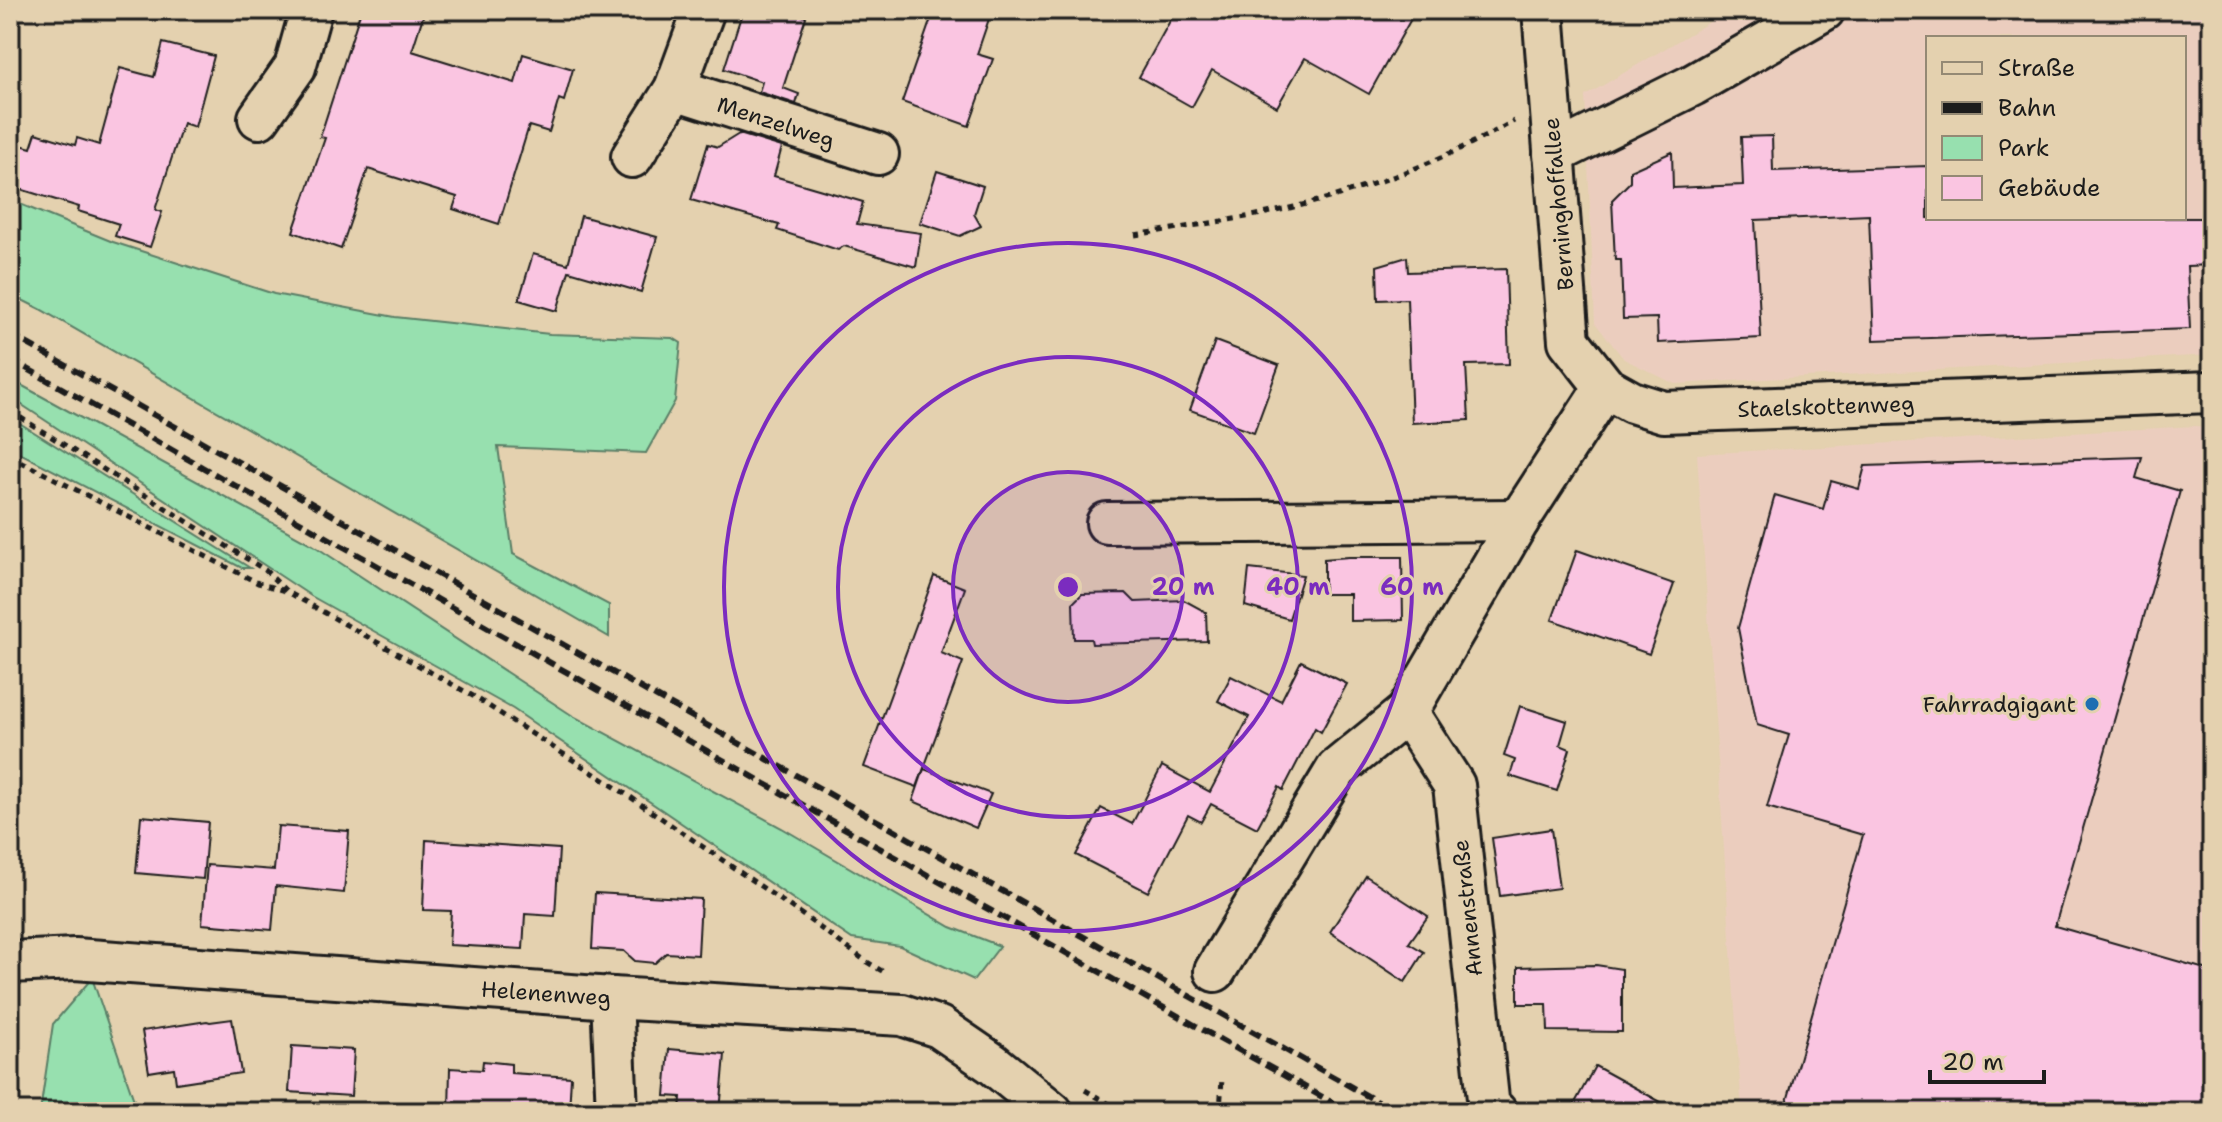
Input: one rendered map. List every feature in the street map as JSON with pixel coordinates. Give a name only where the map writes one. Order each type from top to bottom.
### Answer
[{"type":"street","points":[[259,118],[295,67],[311,10]]},
{"type":"street","points":[[632,157],[675,89],[704,10]]},
{"type":"street","name":"Berninghoffallee","points":[[1543,10],[1569,341],[1605,387]]},
{"type":"street","points":[[1554,154],[1693,85],[1824,10]]},
{"type":"street","name":"Menzelweg","points":[[675,89],[878,154]]},
{"type":"street","points":[[1215,971],[1337,769],[1407,712],[1519,520],[1605,387]]},
{"type":"street","name":"Staelskottenweg","points":[[1605,387],[1632,402],[1664,412],[2212,392]]},
{"type":"street","points":[[1107,523],[1519,520]]},
{"type":"street","name":"Annenstraße","points":[[1407,712],[1454,785],[1489,1108],[1496,1112]]},
{"type":"street","name":"Helenenweg","points":[[10,962],[75,959],[612,998],[902,1015],[939,1027],[993,1064],[1052,1112]]},
{"type":"street","points":[[612,998],[617,1112]]},
{"type":"path","points":[[1135,235],[1264,214],[1354,190],[1468,147],[1550,102]]},
{"type":"path","points":[[10,411],[265,570],[286,591]]},
{"type":"path","points":[[10,456],[258,583],[286,591],[486,704],[626,794],[894,978]]},
{"type":"path","points":[[1220,1112],[1222,1078]]},
{"type":"shaded area","points":[[1730,10],[2212,10],[2212,355],[1675,384],[1624,359],[1595,323],[1585,96]]},
{"type":"shaded area","points":[[2212,427],[2212,1112],[1742,1112],[1697,454]]},
{"type":"green space","points":[[10,200],[113,242],[274,294],[395,317],[550,334],[673,338],[681,343],[675,401],[646,453],[498,447],[513,554],[609,605],[609,637],[10,294]]},
{"type":"green space","points":[[10,379],[313,545],[573,716],[782,828],[951,927],[1000,946],[974,980],[900,946],[852,939],[513,709],[311,596],[10,397]]},
{"type":"green space","points":[[10,417],[250,568],[242,568],[10,448]]},
{"type":"green space","points":[[92,978],[138,1112],[40,1112],[53,1024]]},
{"type":"building","points":[[361,10],[425,10],[412,51],[515,83],[523,54],[573,69],[564,101],[559,99],[549,132],[529,126],[499,224],[453,209],[457,197],[368,169],[341,249],[293,232],[325,138],[320,137]]},
{"type":"building","points":[[743,10],[786,10],[806,17],[783,88],[799,94],[796,104],[759,92],[762,82],[724,69]]},
{"type":"building","points":[[934,10],[992,10],[977,54],[993,59],[969,126],[902,102]]},
{"type":"building","points":[[1176,10],[1416,10],[1369,94],[1305,58],[1277,107],[1212,70],[1192,107],[1139,77]]},
{"type":"building","points":[[163,43],[214,56],[195,127],[183,123],[155,210],[162,212],[150,247],[115,236],[119,224],[78,211],[79,207],[10,186],[10,142],[31,148],[36,133],[75,145],[77,138],[99,145],[120,68],[154,77]]},
{"type":"building","points":[[739,134],[782,147],[774,176],[863,202],[857,224],[921,233],[916,267],[844,246],[838,250],[777,230],[779,225],[691,200],[708,144],[718,147]]},
{"type":"building","points":[[1772,136],[1773,171],[1926,166],[1926,220],[2212,218],[2212,265],[2187,266],[2190,329],[1874,340],[1869,215],[1755,220],[1761,338],[1658,343],[1657,318],[1623,319],[1621,260],[1615,260],[1612,200],[1630,182],[1630,171],[1672,152],[1673,188],[1743,185],[1741,137]]},
{"type":"building","points":[[937,171],[983,186],[974,214],[981,226],[960,236],[920,223]]},
{"type":"building","points":[[581,216],[657,237],[641,292],[569,271],[557,311],[519,300],[533,254],[568,264]]},
{"type":"building","points":[[1407,257],[1408,272],[1506,269],[1509,364],[1466,365],[1469,420],[1412,423],[1407,299],[1378,300],[1377,266]]},
{"type":"building","points":[[1215,341],[1279,365],[1254,433],[1190,410]]},
{"type":"building","points":[[2142,457],[2136,478],[2180,491],[2055,926],[2212,971],[2212,1112],[1784,1112],[1863,835],[1767,807],[1789,735],[1757,725],[1738,628],[1775,495],[1823,509],[1831,481],[1859,489],[1865,466]]},
{"type":"building","points":[[1577,550],[1674,584],[1649,654],[1552,620]]},
{"type":"building","points":[[1402,557],[1403,620],[1350,621],[1350,594],[1324,594],[1324,559]]},
{"type":"building","points":[[1249,569],[1303,575],[1289,619],[1245,606]]},
{"type":"building","points":[[934,576],[965,588],[941,653],[963,662],[917,787],[864,767]]},
{"type":"building","points":[[1126,593],[1135,602],[1184,600],[1206,612],[1207,641],[1092,644],[1091,639],[1074,639],[1073,603],[1082,594]]},
{"type":"building","points":[[1301,661],[1347,684],[1321,732],[1315,728],[1283,790],[1279,787],[1257,828],[1211,804],[1201,822],[1188,815],[1148,892],[1076,855],[1101,808],[1132,824],[1162,766],[1210,792],[1249,717],[1218,701],[1231,676],[1281,701]]},
{"type":"building","points":[[1520,706],[1567,721],[1560,745],[1570,749],[1557,791],[1510,776],[1515,760],[1504,756]]},
{"type":"building","points":[[924,769],[991,794],[976,828],[913,801]]},
{"type":"building","points":[[141,816],[208,822],[203,879],[136,873]]},
{"type":"building","points":[[278,826],[349,831],[344,893],[276,886],[272,930],[202,924],[207,865],[274,870]]},
{"type":"building","points":[[1551,829],[1559,888],[1500,896],[1492,838]]},
{"type":"building","points":[[426,840],[559,849],[555,916],[525,914],[523,949],[449,945],[451,911],[423,910]]},
{"type":"building","points":[[1366,876],[1428,916],[1409,943],[1424,952],[1405,982],[1330,932]]},
{"type":"building","points":[[595,893],[701,899],[698,955],[666,953],[655,963],[635,961],[624,951],[592,949]]},
{"type":"building","points":[[1596,965],[1622,969],[1622,1032],[1548,1031],[1547,1004],[1518,1004],[1518,967]]},
{"type":"building","points":[[232,1019],[241,1073],[176,1083],[174,1068],[149,1072],[142,1031]]},
{"type":"building","points":[[292,1046],[354,1050],[351,1096],[289,1092]]},
{"type":"building","points":[[669,1049],[725,1054],[720,1112],[680,1112],[681,1097],[665,1096]]},
{"type":"building","points":[[483,1061],[511,1064],[511,1073],[571,1077],[569,1112],[449,1112],[450,1068],[482,1070]]},
{"type":"building","points":[[1595,1066],[1679,1112],[1570,1112]]},
{"type":"railway","points":[[10,334],[1396,1112]]},
{"type":"railway","points":[[10,359],[1349,1112]]},
{"type":"place","name":"Fahrradgigant","points":[[2092,704]]}]
